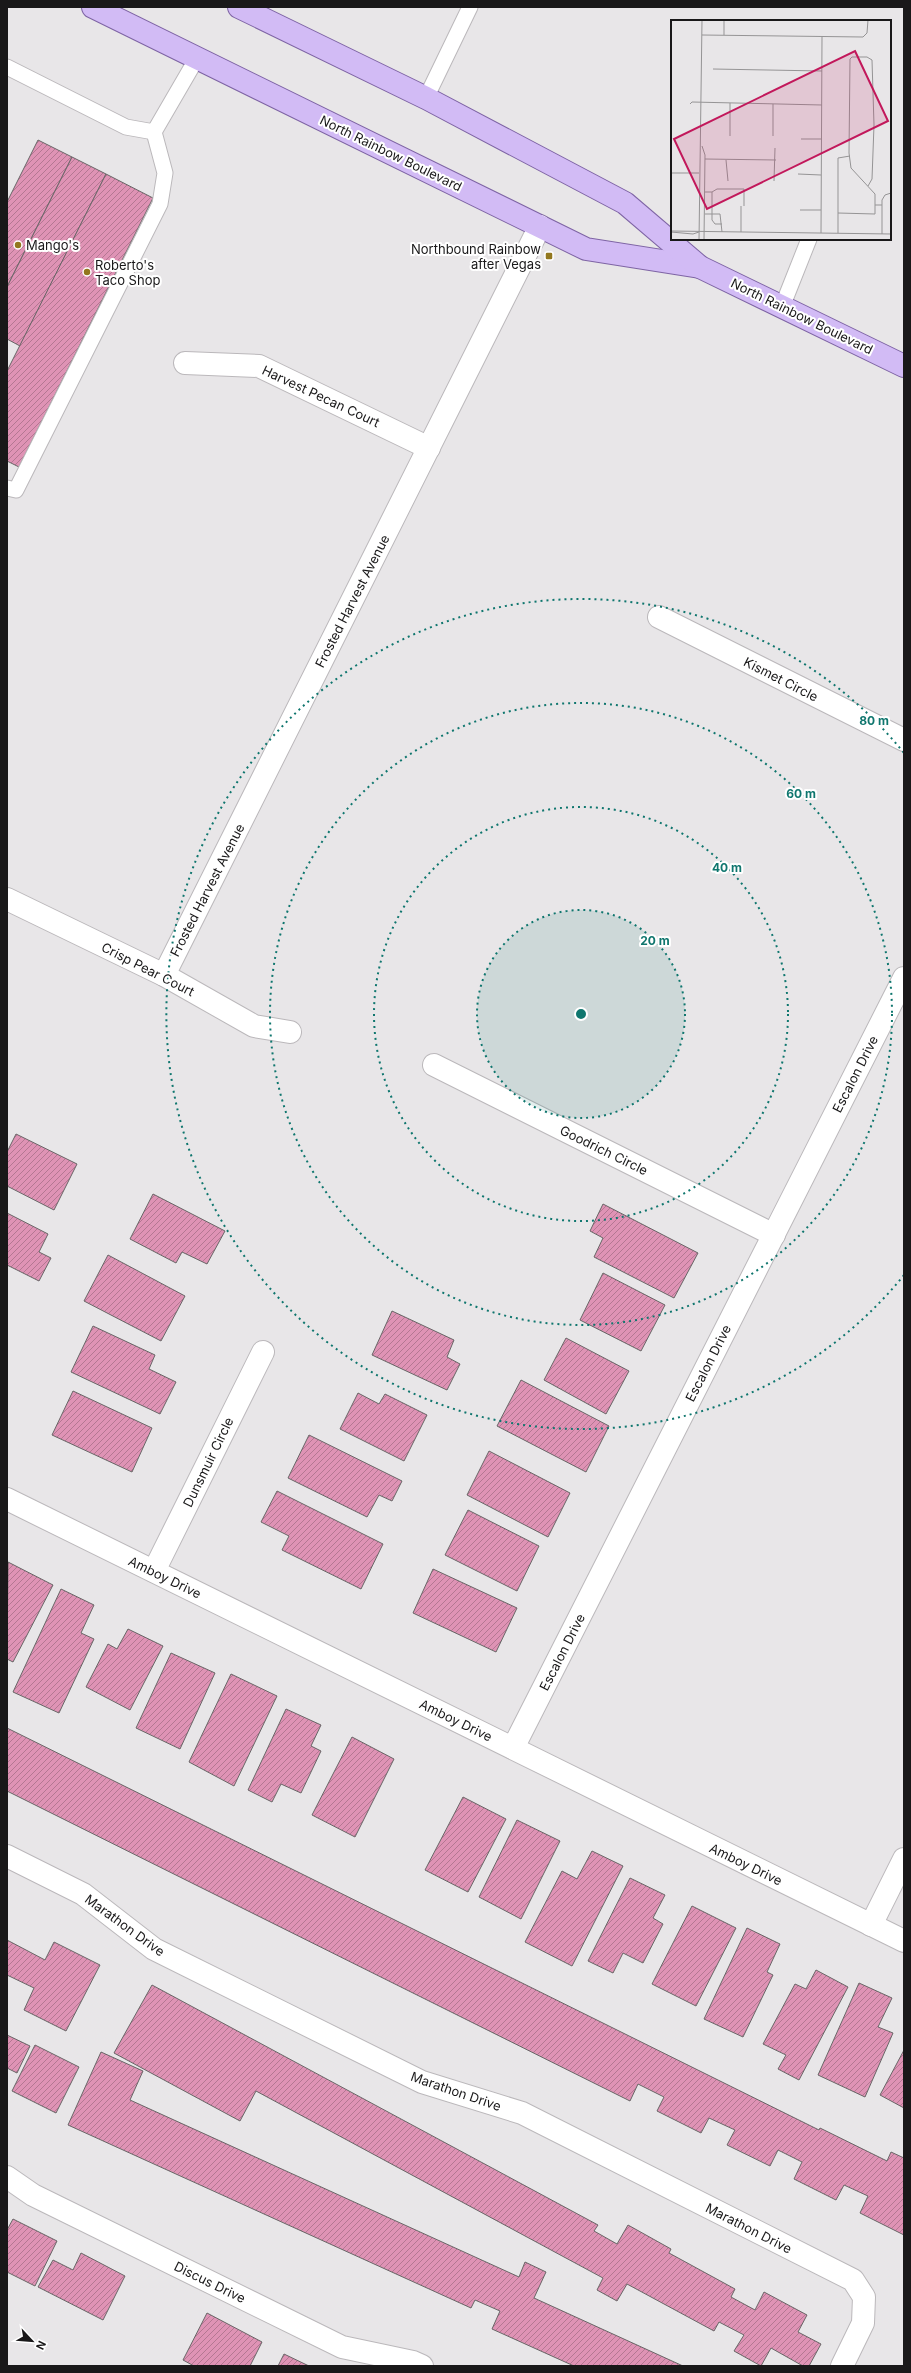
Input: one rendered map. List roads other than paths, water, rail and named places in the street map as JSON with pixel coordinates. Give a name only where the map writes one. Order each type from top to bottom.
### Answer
[{"type":"main road","name":"North Rainbow Boulevard","points":[[93,7],[586,249],[700,267]]},
{"type":"main road","name":"North Rainbow Boulevard","points":[[239,7],[426,98],[625,203],[700,267],[904,366]]},
{"type":"street","name":"Frosted Harvest Avenue","points":[[164,975],[540,226]]},
{"type":"street","name":"Harvest Pecan Court","points":[[185,363],[259,366],[429,448]]},
{"type":"street","name":"Kismet Circle","points":[[659,617],[904,740]]},
{"type":"street","name":"Crisp Pear Court","points":[[7,899],[164,975],[254,1026],[290,1032]]},
{"type":"street","name":"Escalon Drive","points":[[513,1748],[904,978]]},
{"type":"street","name":"Goodrich Circle","points":[[434,1065],[774,1235]]},
{"type":"street","name":"Dunsmuir Circle","points":[[154,1571],[262,1352]]},
{"type":"street","name":"Amboy Drive","points":[[7,1499],[904,1942]]},
{"type":"street","name":"Marathon Drive","points":[[7,1856],[82,1894],[154,1949],[422,2082],[522,2113],[853,2280],[864,2297],[863,2323],[842,2366]]},
{"type":"street","points":[[871,1925],[904,1859]]},
{"type":"street","name":"Discus Drive","points":[[7,2177],[33,2195],[342,2346],[413,2362],[422,2366]]},
{"type":"lane","points":[[426,98],[470,7]]},
{"type":"lane","points":[[7,488],[16,490],[160,204],[165,173],[154,132],[197,58]]},
{"type":"lane","points":[[7,67],[126,126],[154,132]]},
{"type":"lane","points":[[782,307],[809,240]]},
{"type":"place","name":"Mango's","points":[[18,245]]},
{"type":"place","name":"Northbound Rainbow after Vegas","points":[[549,256]]},
{"type":"place","name":"Roberto's Taco Shop","points":[[87,272]]}]
